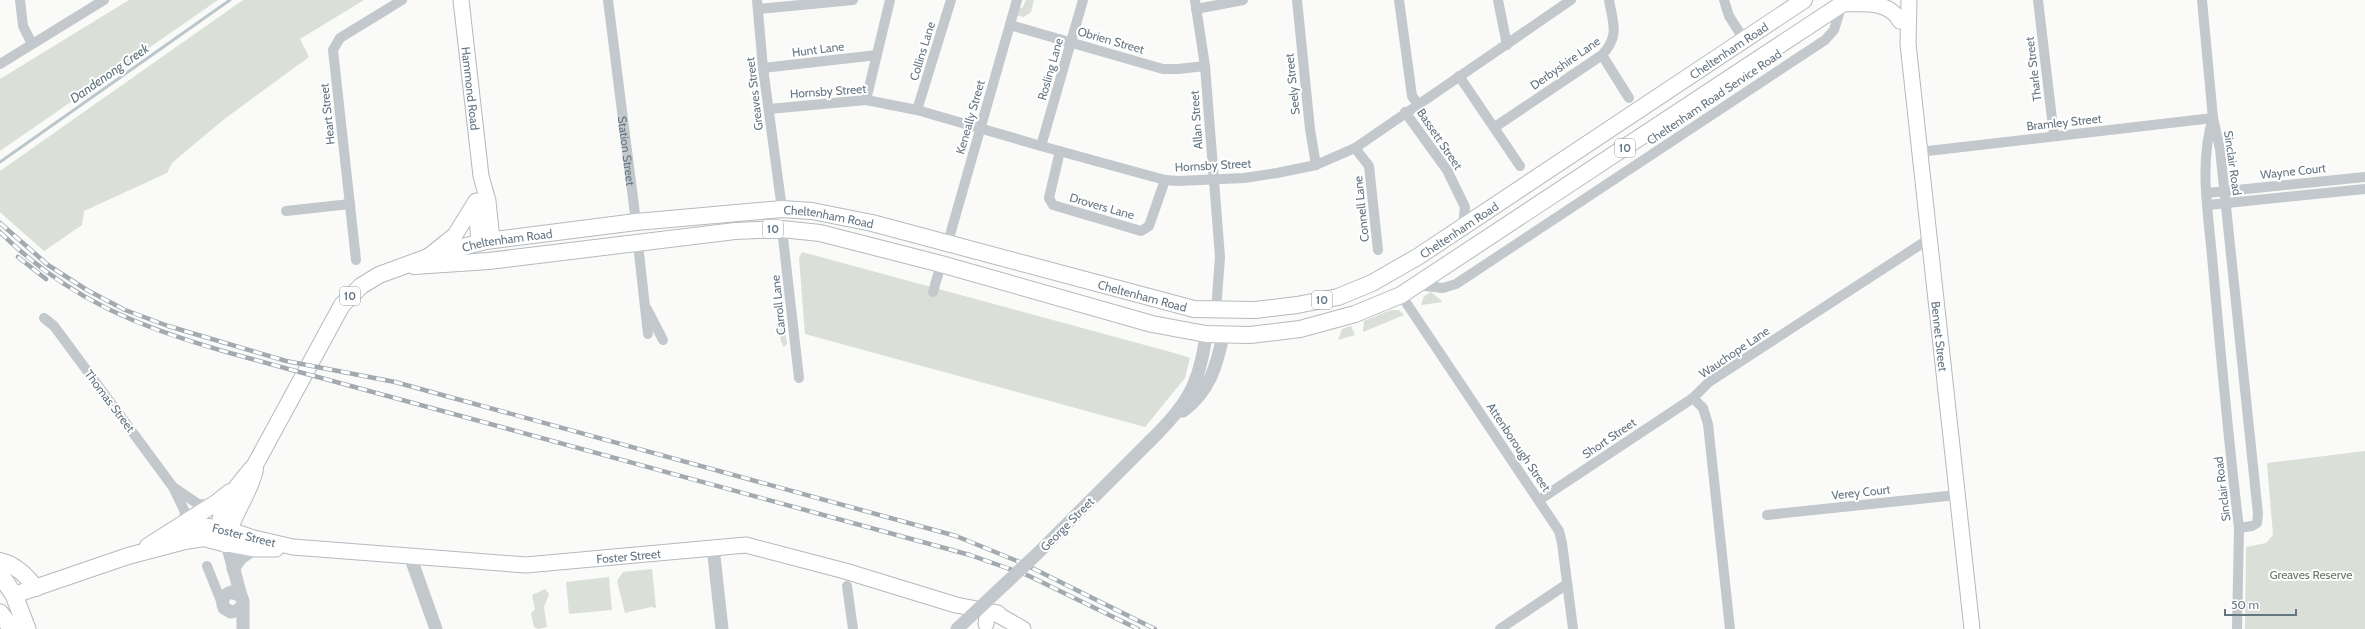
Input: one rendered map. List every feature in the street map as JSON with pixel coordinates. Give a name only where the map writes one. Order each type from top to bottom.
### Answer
[{"type":"highway","points":[[0,574],[7,598],[27,629]]},
{"type":"highway","points":[[0,613],[12,629]]},
{"type":"main road","name":"Hammond Road","points":[[461,0],[481,176],[488,201],[486,242]]},
{"type":"main road","name":"Cheltenham Road","points":[[225,536],[222,513],[238,485],[255,465],[346,300],[373,278],[408,266],[428,257],[486,242],[636,222],[782,209],[812,211],[872,222],[1180,305],[1216,310],[1255,310],[1297,305],[1338,296],[1372,283],[1419,256],[1745,41],[1804,0]]},
{"type":"main road","name":"Bennet Street","points":[[1897,0],[1900,20],[1908,44]]},
{"type":"main road","name":"Bennet Street","points":[[1909,0],[1908,44],[1972,629]]},
{"type":"main road","name":"Cheltenham Road","points":[[1223,335],[1263,334],[1312,327],[1355,314],[1401,295],[1417,286],[1758,61],[1845,2]]},
{"type":"main road","points":[[1845,2],[1885,6],[1895,13],[1900,20]]},
{"type":"main road","points":[[1745,41],[1758,61]]},
{"type":"main road","name":"Hammond Road","points":[[481,176],[476,201],[486,242]]},
{"type":"main road","points":[[428,257],[455,235],[476,201]]},
{"type":"main road","points":[[782,209],[782,229]]},
{"type":"main road","name":"Station Street","points":[[636,222],[638,244]]},
{"type":"main road","name":"Cheltenham Road","points":[[408,266],[436,266],[489,261],[735,231],[782,229],[820,233],[941,264],[1152,324],[1206,334]]},
{"type":"main road","points":[[486,242],[489,261]]},
{"type":"main road","points":[[941,264],[948,242]]},
{"type":"main road","points":[[1206,334],[1216,310]]},
{"type":"main road","points":[[1216,310],[1223,335]]},
{"type":"main road","name":"10","points":[[1206,334],[1223,335]]},
{"type":"main road","name":"Cheltenham Road","points":[[225,536],[250,486],[255,465]]},
{"type":"main road","name":"10","points":[[147,547],[214,505],[238,485]]},
{"type":"main road","name":"Foster Street","points":[[128,556],[194,527],[225,536],[254,549],[293,547],[533,565],[714,547],[750,546],[845,570],[1001,619]]},
{"type":"main road","name":"Foster Street","points":[[7,598],[128,556],[201,538],[225,536],[254,538],[293,547]]},
{"type":"main road","points":[[0,562],[9,563],[29,579],[36,588]]},
{"type":"main road","name":"Foster Street","points":[[956,605],[977,616],[987,627]]},
{"type":"main road","points":[[987,627],[986,620],[989,615],[1023,629]]},
{"type":"street","points":[[20,0],[23,26],[32,44]]},
{"type":"street","points":[[0,64],[104,0]]},
{"type":"street","name":"Heart Street","points":[[356,260],[334,48],[340,38],[402,0]]},
{"type":"street","name":"Station Street","points":[[608,0],[636,222]]},
{"type":"street","points":[[758,4],[853,0]]},
{"type":"street","points":[[866,100],[890,0]]},
{"type":"street","name":"Collins Lane","points":[[918,110],[951,0]]},
{"type":"street","name":"Keneally Street","points":[[948,242],[1017,0]]},
{"type":"street","name":"Rosling Lane","points":[[1041,146],[1083,0]]},
{"type":"street","points":[[1196,4],[1244,0]]},
{"type":"street","name":"Seely Street","points":[[1297,0],[1310,128],[1316,165]]},
{"type":"street","name":"Bassett Street","points":[[1399,0],[1412,96],[1417,103]]},
{"type":"street","points":[[1498,0],[1507,45]]},
{"type":"street","name":"Hornsby Street","points":[[769,109],[866,100],[918,110],[1165,180],[1244,178],[1316,165],[1355,148],[1417,103],[1507,45],[1571,0]]},
{"type":"street","name":"Derbyshire Lane","points":[[1495,127],[1602,55],[1611,45],[1614,38],[1609,0]]},
{"type":"street","points":[[1724,0],[1729,16],[1745,41]]},
{"type":"street","name":"Tharle Street","points":[[2038,0],[2054,136]]},
{"type":"street","name":"Sinclair Road","points":[[2202,0],[2213,118],[2220,145],[2258,516],[2254,525],[2239,528],[2214,296],[2207,193],[2206,148],[2213,118]]},
{"type":"street","name":"Cheltenham Road Service Road","points":[[1417,286],[1443,288],[1456,284],[1825,40],[1835,28],[1845,2]]},
{"type":"street","name":"Greaves Street","points":[[758,4],[763,68],[782,209]]},
{"type":"street","name":"Allan Street","points":[[1196,4],[1205,66],[1220,257],[1216,310]]},
{"type":"street","name":"Obrien Street","points":[[1010,26],[1163,69],[1178,70],[1205,66]]},
{"type":"street","name":"Hunt Lane","points":[[763,68],[877,55]]},
{"type":"street","points":[[1602,55],[1629,98]]},
{"type":"street","points":[[1459,76],[1520,166]]},
{"type":"street","name":"Bassett Street","points":[[1405,112],[1447,170],[1465,207],[1463,226]]},
{"type":"street","name":"Bramley Street","points":[[1919,152],[2213,118]]},
{"type":"street","name":"Connell Lane","points":[[1355,148],[1370,166],[1378,250]]},
{"type":"street","name":"Drovers Lane","points":[[1060,151],[1049,198],[1053,205],[1141,231],[1149,226],[1165,180]]},
{"type":"street","points":[[2360,178],[2361,189]]},
{"type":"street","name":"Wayne Court","points":[[2207,193],[2360,178]]},
{"type":"street","points":[[2304,183],[2306,195]]},
{"type":"street","name":"Wayne Court","points":[[2208,205],[2361,189]]},
{"type":"street","points":[[286,211],[350,204]]},
{"type":"street","name":"Carroll Lane","points":[[782,229],[798,378]]},
{"type":"street","name":"Wauchope Lane","points":[[1693,398],[1709,382],[1929,239]]},
{"type":"street","name":"Station Street","points":[[638,244],[648,334]]},
{"type":"street","points":[[933,292],[941,264]]},
{"type":"street","name":"Attenborough Street","points":[[1401,295],[1539,500],[1561,537],[1573,629]]},
{"type":"street","name":"Station Street","points":[[644,302],[663,340]]},
{"type":"street","name":"Thomas Street","points":[[44,318],[54,326],[173,486],[185,512],[184,523]]},
{"type":"street","name":"George Street","points":[[1175,416],[1198,379],[1203,361],[1206,334]]},
{"type":"street","name":"George Street","points":[[957,629],[1039,552],[1175,416],[1196,401],[1204,390],[1217,363],[1223,335]]},
{"type":"street","points":[[1693,398],[1704,410],[1708,424],[1730,629]]},
{"type":"street","name":"Short Street","points":[[1539,500],[1693,398]]},
{"type":"street","name":"Thomas Street","points":[[173,486],[198,504],[214,505]]},
{"type":"street","name":"Verey Court","points":[[1767,515],[1957,495]]},
{"type":"street","points":[[2236,629],[2239,528]]},
{"type":"street","points":[[225,536],[242,600],[242,629]]},
{"type":"street","points":[[714,547],[722,629]]},
{"type":"street","points":[[233,569],[239,560],[254,549]]},
{"type":"street","points":[[410,556],[436,629]]},
{"type":"street","points":[[207,566],[224,608],[242,629]]},
{"type":"street","points":[[1500,629],[1567,584]]},
{"type":"street","points":[[847,586],[853,629]]},
{"type":"street","points":[[224,608],[223,599],[227,594],[235,592],[242,600]]},
{"type":"green space","points":[[129,0],[218,0],[0,151],[0,79]]},
{"type":"green space","points":[[243,0],[364,0],[300,39],[309,57],[223,120],[172,163],[167,173],[84,211],[82,225],[44,251],[0,212],[0,171]]},
{"type":"green space","points":[[1026,0],[1034,0],[1031,12],[1024,17],[1018,16],[1019,9],[1023,7]]},
{"type":"green space","points":[[802,252],[1178,354],[1190,358],[1185,378],[1145,427],[805,334],[799,258]]},
{"type":"green space","points":[[1431,292],[1443,302],[1421,305],[1424,296]]},
{"type":"green space","points":[[1391,310],[1399,310],[1404,315],[1363,332],[1364,321]]},
{"type":"green space","points":[[780,311],[783,314],[787,344],[784,347],[779,329],[778,319]]},
{"type":"green space","points":[[1351,326],[1355,335],[1338,340],[1342,329]]},
{"type":"green space","name":"Greaves Reserve","points":[[2365,451],[2365,629],[2245,629],[2246,547],[2266,543],[2273,535],[2267,463]]},
{"type":"green space","points":[[652,569],[656,608],[651,607],[625,613],[617,581],[623,572]]},
{"type":"green space","points":[[609,577],[612,610],[569,614],[566,582]]},
{"type":"green space","points":[[545,589],[549,594],[544,607],[547,627],[538,629],[534,627],[531,613],[535,609],[532,595]]},
{"type":"waterway","name":"Dandenong Creek","points":[[0,162],[230,0]]},
{"type":"railway","points":[[0,223],[48,265],[87,290],[125,310],[168,326],[286,361],[395,382],[956,536],[1022,563],[1155,629]]},
{"type":"railway","points":[[0,232],[26,256],[52,276],[79,293],[107,308],[165,333],[230,353],[970,555],[1027,575],[1138,629]]},
{"type":"railway","points":[[18,257],[46,279]]}]
